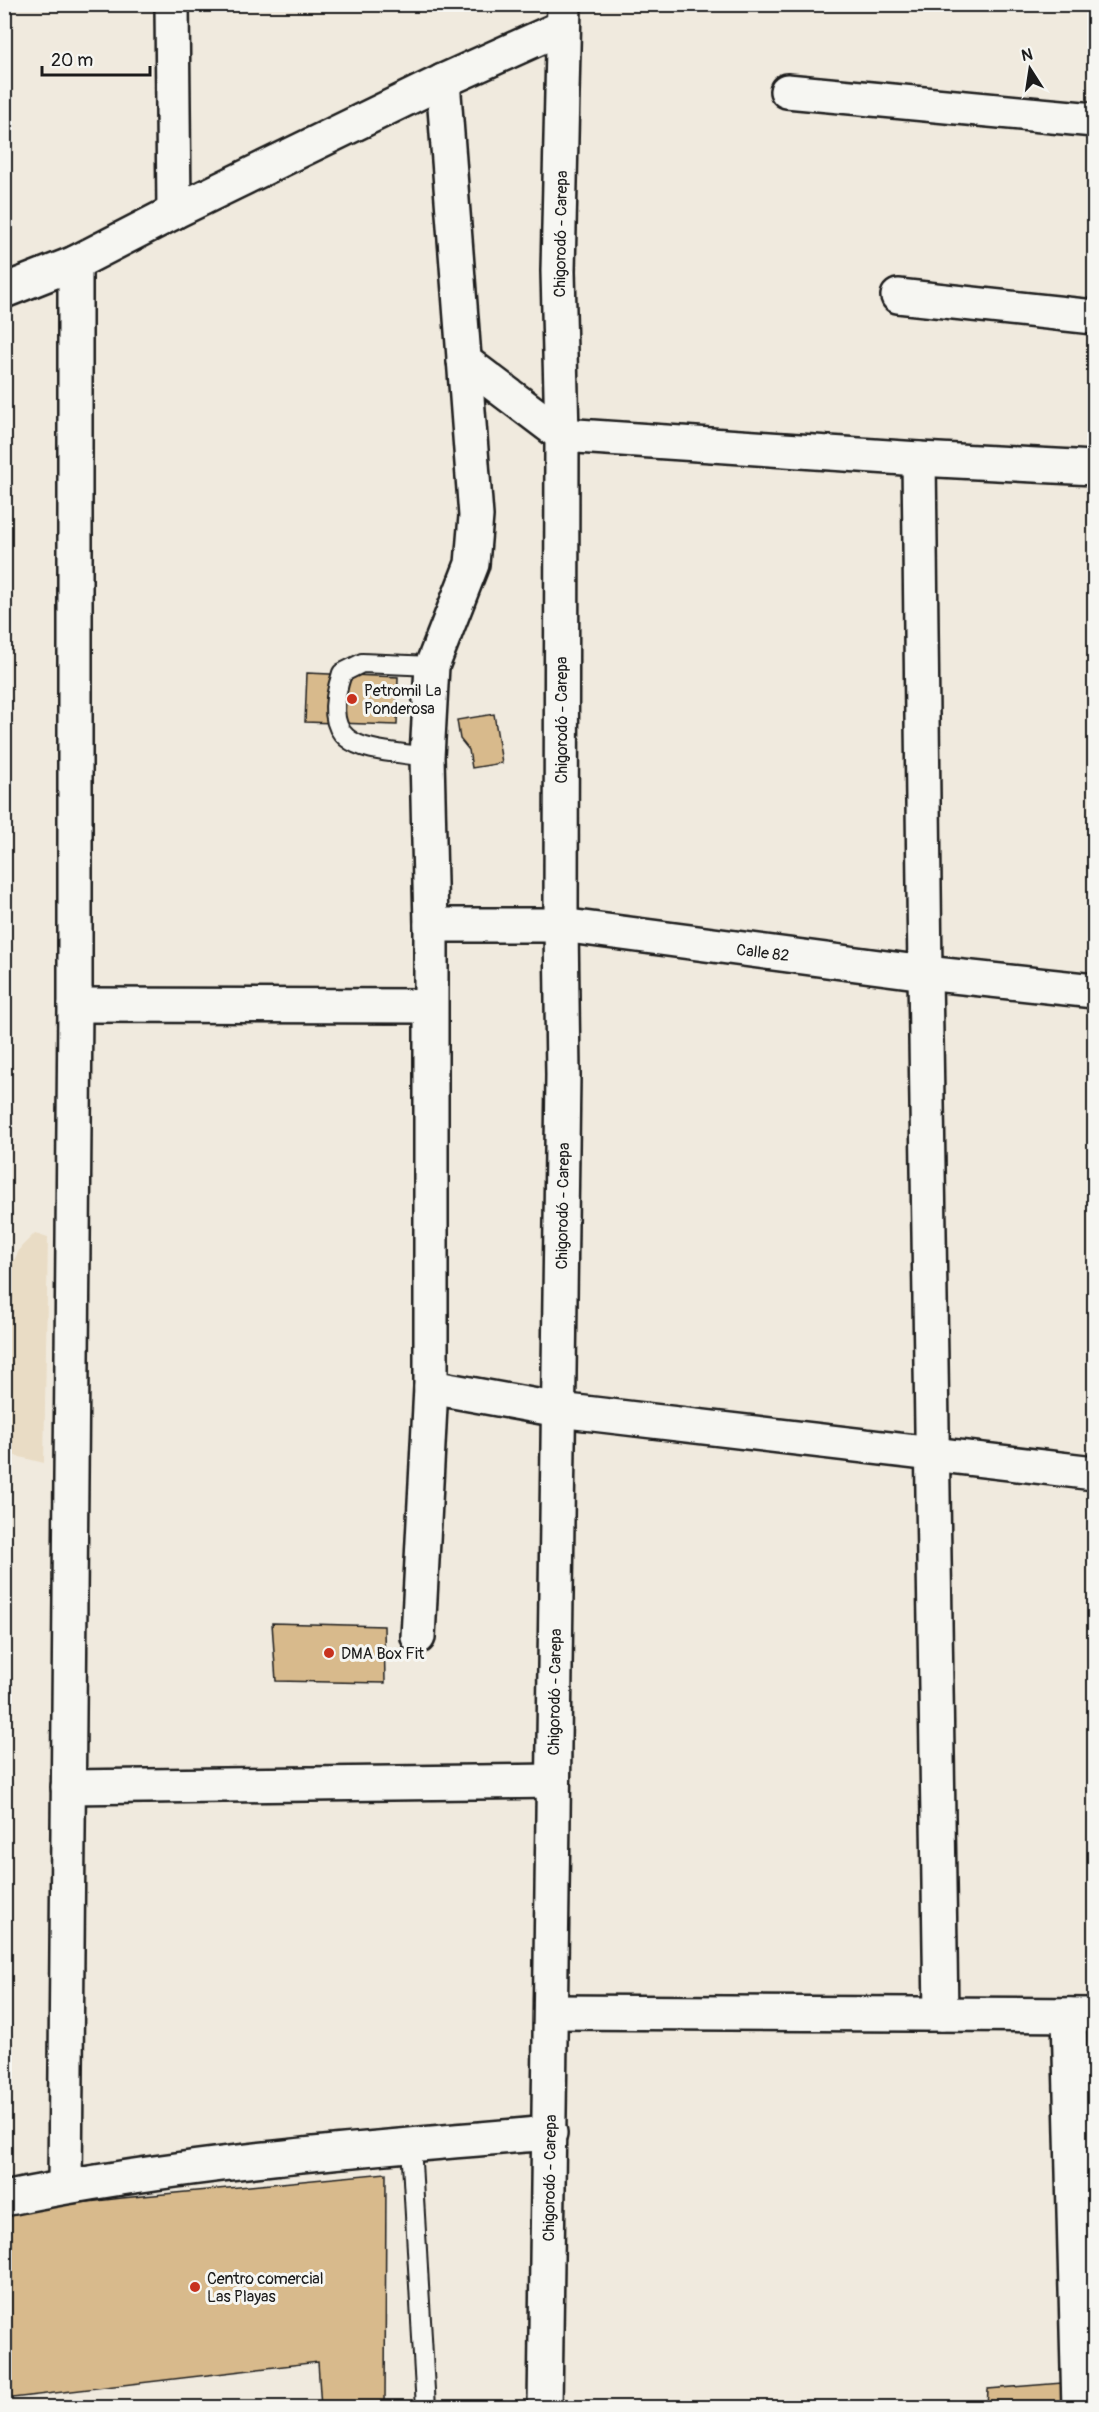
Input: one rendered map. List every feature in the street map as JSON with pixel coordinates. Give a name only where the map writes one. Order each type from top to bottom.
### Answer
[{"type":"street","points":[[172,4],[174,212]]},
{"type":"street","points":[[4,291],[75,263],[174,212],[443,81],[563,16]]},
{"type":"street","name":"Chigorodó - Carepa","points":[[545,2408],[563,1074],[562,435],[558,271],[563,16]]},
{"type":"street","points":[[418,1637],[431,1387],[431,925],[427,757],[432,666],[472,564],[476,516],[443,81]]},
{"type":"street","points":[[787,91],[1095,120]]},
{"type":"street","points":[[65,2187],[75,1005],[75,263]]},
{"type":"street","points":[[898,296],[1095,317]]},
{"type":"street","points":[[464,361],[562,435],[919,459],[1095,468]]},
{"type":"street","points":[[919,459],[941,2014]]},
{"type":"street","name":"Calle 82","points":[[431,925],[561,925],[925,973],[1095,991]]},
{"type":"street","points":[[75,1005],[430,1006]]},
{"type":"street","points":[[431,1387],[560,1410],[1095,1473]]},
{"type":"street","points":[[68,1786],[552,1781]]},
{"type":"street","points":[[551,2012],[1082,2015],[1079,2408]]},
{"type":"street","points":[[4,2199],[65,2187],[292,2156],[550,2133]]},
{"type":"lane","points":[[427,757],[362,747],[344,738],[334,719],[335,694],[342,673],[362,663],[432,666]]},
{"type":"lane","points":[[411,2145],[426,2408]]},
{"type":"shaded area","points":[[35,1233],[48,1237],[44,1463],[4,1453],[5,1277],[21,1247]]},
{"type":"building","name":"Petromil La Ponderosa","points":[[307,673],[398,677],[397,725],[305,722]]},
{"type":"building","points":[[494,714],[502,763],[472,768],[469,750],[460,739],[457,720]]},
{"type":"building","name":"DMA Box Fit","points":[[272,1623],[384,1626],[385,1683],[276,1681]]},
{"type":"building","name":"Centro comercial Las Playas","points":[[386,2173],[385,2408],[321,2408],[318,2362],[4,2399],[4,2212],[122,2198]]},
{"type":"building","points":[[1062,2383],[1062,2408],[987,2408],[988,2389]]},
{"type":"place","name":"Petromil La Ponderosa","points":[[352,699]]},
{"type":"place","name":"DMA Box Fit","points":[[329,1653]]},
{"type":"place","name":"Centro comercial Las Playas","points":[[195,2287]]}]
